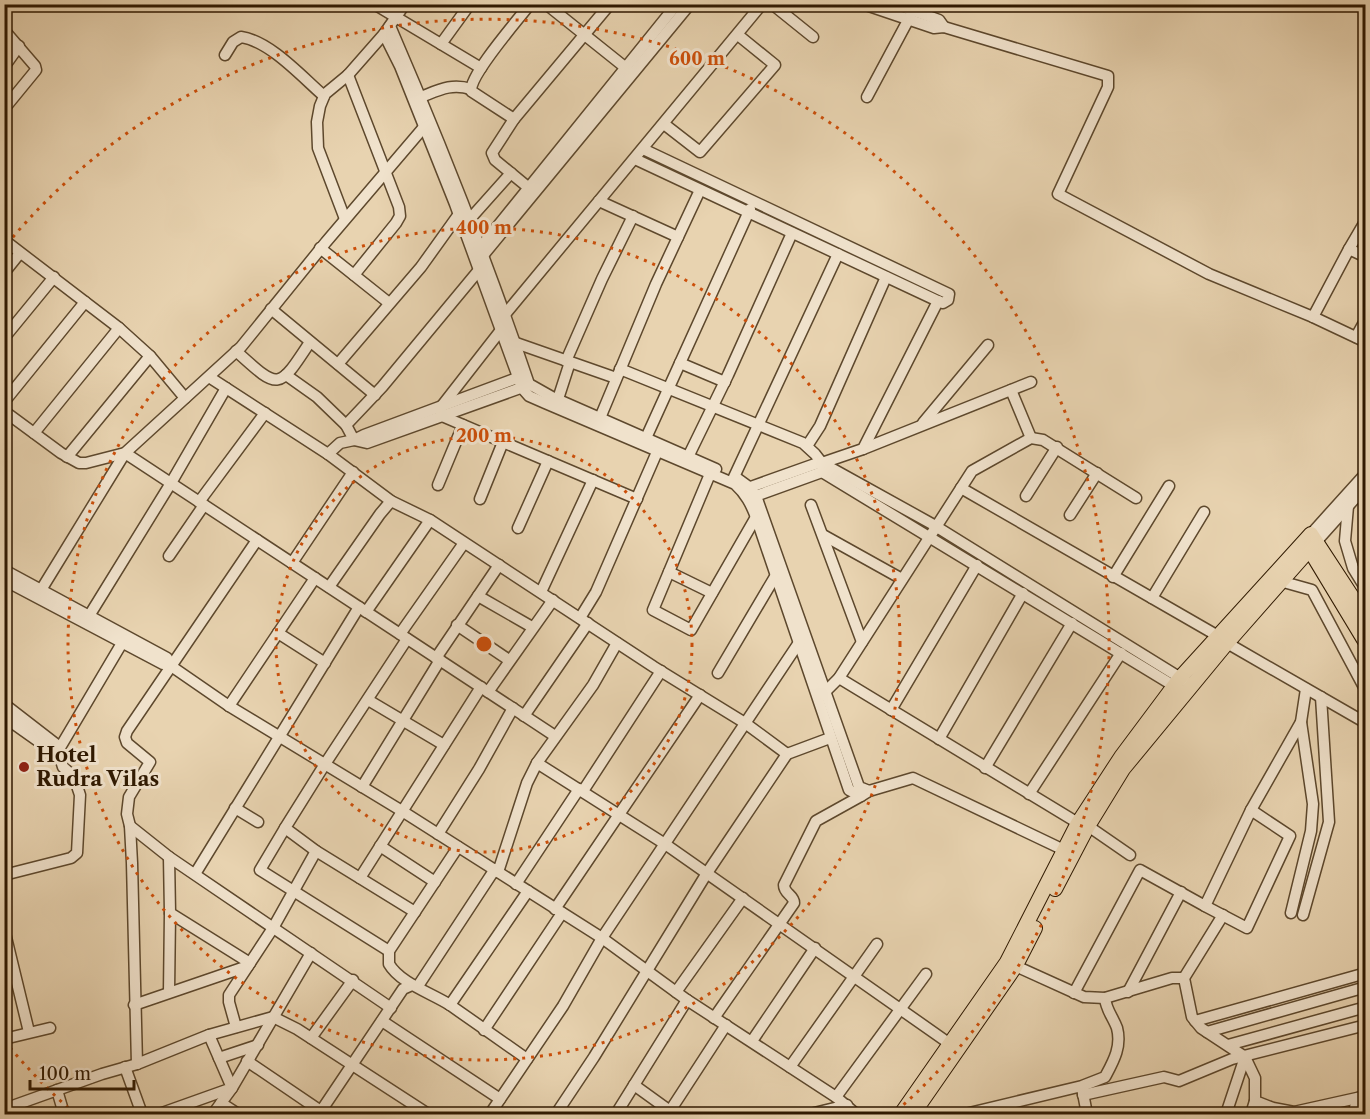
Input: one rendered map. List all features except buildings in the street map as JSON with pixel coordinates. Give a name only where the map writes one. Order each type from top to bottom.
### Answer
[{"type":"main road","points":[[1222,639],[1280,581],[1310,542]]},
{"type":"main road","points":[[1310,542],[1365,618]]},
{"type":"main road","points":[[902,1114],[950,1044],[1011,964],[1064,850],[1183,685],[1310,542]]},
{"type":"main road","points":[[1310,542],[1365,644]]},
{"type":"main road","points":[[913,1114],[1011,964],[1083,825]]},
{"type":"street","points":[[374,4],[390,25],[421,97],[469,220],[478,258]]},
{"type":"street","points":[[345,219],[318,148],[317,122],[324,96],[348,75],[405,4]]},
{"type":"street","points":[[441,44],[470,4]]},
{"type":"street","points":[[471,89],[471,85],[482,68],[530,4]]},
{"type":"street","points":[[546,4],[561,9],[584,35],[626,68]]},
{"type":"street","points":[[528,188],[495,160],[492,153],[514,119],[610,4]]},
{"type":"street","points":[[346,425],[375,395],[528,188],[677,4]]},
{"type":"street","points":[[478,258],[690,4]]},
{"type":"street","points":[[441,412],[501,323],[762,4]]},
{"type":"street","points":[[772,4],[813,37]]},
{"type":"street","points":[[863,4],[939,20],[944,27],[1108,76],[1108,87],[1058,194],[1209,274],[1313,317],[1361,340],[1365,319]]},
{"type":"street","points":[[897,5],[911,15]]},
{"type":"street","points":[[867,97],[911,15]]},
{"type":"street","points":[[390,25],[441,44],[482,68]]},
{"type":"street","points":[[390,25],[400,66],[478,258],[529,396],[657,453],[735,484],[749,493],[776,575],[802,640]]},
{"type":"street","points":[[4,30],[36,70],[4,109]]},
{"type":"street","points":[[664,124],[700,152],[775,65],[738,35]]},
{"type":"street","points":[[225,55],[233,42],[241,37],[249,38],[260,43],[289,65],[324,96]]},
{"type":"street","points":[[4,67],[19,46]]},
{"type":"street","points":[[348,75],[399,207],[396,223],[354,275]]},
{"type":"street","points":[[421,97],[447,86],[459,85],[471,89],[514,119]]},
{"type":"street","points":[[41,590],[125,453],[236,351],[320,248],[424,127]]},
{"type":"street","points":[[635,159],[700,190],[751,208],[949,294],[950,297],[946,302],[938,301],[792,233],[751,208],[643,149]]},
{"type":"street","points":[[469,220],[511,173]]},
{"type":"street","points":[[600,418],[700,190]]},
{"type":"street","points":[[599,201],[678,237]]},
{"type":"street","points":[[646,438],[751,208]]},
{"type":"street","points":[[338,364],[420,267],[459,214]]},
{"type":"street","points":[[558,399],[568,362],[593,297],[633,216]]},
{"type":"street","points":[[1313,317],[1365,220]]},
{"type":"street","points":[[688,457],[725,382],[792,233]]},
{"type":"street","points":[[4,240],[119,328],[150,356],[185,398]]},
{"type":"street","points":[[320,248],[389,303]]},
{"type":"street","points":[[1349,249],[1365,257]]},
{"type":"street","points":[[4,273],[20,253]]},
{"type":"street","points":[[734,477],[838,254]]},
{"type":"street","points":[[4,338],[54,277]]},
{"type":"street","points":[[807,446],[820,426],[886,277]]},
{"type":"street","points":[[863,449],[938,301]]},
{"type":"street","points":[[4,402],[85,302]]},
{"type":"street","points":[[271,309],[375,395]]},
{"type":"street","points":[[501,323],[516,343],[524,381]]},
{"type":"street","points":[[34,434],[119,328]]},
{"type":"street","points":[[236,351],[261,374],[273,380],[280,380],[291,372],[310,342]]},
{"type":"street","points":[[516,343],[568,362],[618,373],[668,388],[713,406],[803,443],[822,468]]},
{"type":"street","points":[[921,426],[988,345]]},
{"type":"street","points":[[67,457],[150,356]]},
{"type":"street","points":[[680,363],[725,382]]},
{"type":"street","points":[[286,375],[317,397],[346,425],[354,440]]},
{"type":"street","points":[[209,377],[328,454],[391,501],[430,520],[617,643],[745,723],[787,754]]},
{"type":"street","points":[[328,454],[340,443],[354,440],[367,443],[524,381],[558,399],[734,477],[749,493],[820,693],[859,787],[865,793]]},
{"type":"street","points":[[822,468],[863,449],[1031,382]]},
{"type":"street","points":[[89,616],[226,388]]},
{"type":"street","points":[[1011,390],[1031,438]]},
{"type":"street","points":[[4,411],[67,457],[79,463],[125,453],[555,736]]},
{"type":"street","points":[[441,412],[463,425],[637,499]]},
{"type":"street","points":[[169,556],[202,503],[265,413]]},
{"type":"street","points":[[438,486],[463,425]]},
{"type":"street","points":[[820,693],[839,678],[972,471],[1031,438],[1043,440],[1057,447],[1136,498]]},
{"type":"street","points":[[480,499],[503,442]]},
{"type":"street","points":[[1026,496],[1057,447]]},
{"type":"street","points":[[524,716],[584,620],[657,453]]},
{"type":"street","points":[[518,528],[548,461]]},
{"type":"street","points":[[749,493],[815,464],[932,531],[1183,685]]},
{"type":"street","points":[[292,563],[352,472]]},
{"type":"street","points":[[1070,516],[1097,473]]},
{"type":"street","points":[[1310,542],[1365,473]]},
{"type":"street","points":[[710,474],[652,610],[691,630],[756,516]]},
{"type":"street","points":[[541,592],[593,480]]},
{"type":"street","points":[[1113,577],[1169,486]]},
{"type":"street","points":[[1328,522],[1348,506],[1365,486]]},
{"type":"street","points":[[961,488],[1365,723]]},
{"type":"street","points":[[329,587],[391,501]]},
{"type":"street","points":[[811,505],[862,642]]},
{"type":"street","points":[[1348,506],[1344,541],[1353,568],[1365,589]]},
{"type":"street","points":[[1152,598],[1204,512]]},
{"type":"street","points":[[195,874],[325,663],[430,520]]},
{"type":"street","points":[[932,531],[977,565],[1121,653],[1183,685]]},
{"type":"street","points":[[823,535],[902,579]]},
{"type":"street","points":[[137,1064],[130,826],[127,814],[129,797],[150,762],[127,743],[125,737],[257,540]]},
{"type":"street","points":[[389,951],[260,870],[464,543]]},
{"type":"street","points":[[362,787],[457,625],[499,565]]},
{"type":"street","points":[[891,710],[977,565]]},
{"type":"street","points":[[4,570],[167,658],[171,666]]},
{"type":"street","points":[[669,572],[712,593]]},
{"type":"street","points":[[718,673],[776,575]]},
{"type":"street","points":[[229,706],[315,578]]},
{"type":"street","points":[[4,580],[162,664],[171,666],[229,706],[402,811],[602,939],[687,1000],[836,1097],[856,1114]]},
{"type":"street","points":[[1280,581],[1312,590],[1365,691]]},
{"type":"street","points":[[939,739],[1023,593]]},
{"type":"street","points":[[478,596],[532,627]]},
{"type":"street","points":[[360,878],[444,745],[553,600]]},
{"type":"street","points":[[985,768],[1072,623]]},
{"type":"street","points":[[457,625],[509,660]]},
{"type":"street","points":[[278,633],[325,663]]},
{"type":"street","points":[[490,1114],[563,1006],[602,939],[802,640]]},
{"type":"street","points":[[58,751],[122,643]]},
{"type":"street","points":[[247,1062],[322,1114],[403,989],[415,986],[497,871],[527,783],[537,763],[593,685],[617,643]]},
{"type":"street","points":[[1029,794],[1121,653]]},
{"type":"street","points":[[516,884],[662,671]]},
{"type":"street","points":[[839,678],[1130,855]]},
{"type":"street","points":[[1291,913],[1311,831],[1313,804],[1301,722],[1306,689]]},
{"type":"street","points":[[820,693],[830,738],[849,790],[865,793]]},
{"type":"street","points":[[484,1030],[558,911],[700,695]]},
{"type":"street","points":[[1303,915],[1329,822],[1321,697]]},
{"type":"street","points":[[368,700],[444,745]]},
{"type":"street","points":[[4,704],[57,745],[63,766],[74,777],[80,795],[77,853],[71,858],[4,875]]},
{"type":"street","points":[[438,834],[479,769],[513,708]]},
{"type":"street","points":[[4,717],[52,751],[58,751]]},
{"type":"street","points":[[1205,906],[1251,810],[1301,722]]},
{"type":"street","points":[[556,1114],[594,1057],[707,873],[787,754],[830,738]]},
{"type":"street","points":[[537,763],[665,844],[902,1008],[950,1044]]},
{"type":"street","points":[[714,1018],[780,924],[794,900],[785,892],[784,885],[812,826],[821,817],[865,793],[913,778],[1064,850]]},
{"type":"street","points":[[235,808],[258,822]]},
{"type":"street","points":[[1074,993],[1140,870],[1247,928],[1290,836],[1251,810]]},
{"type":"street","points":[[130,826],[169,857],[391,1008]]},
{"type":"street","points":[[285,828],[316,851],[415,912]]},
{"type":"street","points":[[380,846],[435,882]]},
{"type":"street","points":[[458,847],[389,951],[388,964],[415,986],[450,1005],[527,1059]]},
{"type":"street","points":[[236,1027],[229,995],[273,928],[316,851]]},
{"type":"street","points":[[169,857],[169,992]]},
{"type":"street","points":[[450,1005],[528,891]]},
{"type":"street","points":[[1128,992],[1180,892]]},
{"type":"street","points":[[676,992],[743,898]]},
{"type":"street","points":[[170,913],[249,965]]},
{"type":"street","points":[[1223,915],[1184,978],[1192,1017],[1195,1021],[1207,1032],[1245,1057],[1255,1078],[1255,1101],[1251,1114]]},
{"type":"street","points":[[4,929],[10,977],[28,1032]]},
{"type":"street","points":[[790,1067],[877,944]]},
{"type":"street","points":[[752,1041],[815,948]]},
{"type":"street","points":[[213,1114],[258,1045],[311,953]]},
{"type":"street","points":[[1011,964],[1084,997],[1105,998],[1172,978],[1184,978]]},
{"type":"street","points":[[134,1005],[249,965]]},
{"type":"street","points":[[836,1097],[926,974]]},
{"type":"street","points":[[1195,1021],[1365,974]]},
{"type":"street","points":[[311,1038],[352,980]]},
{"type":"street","points":[[1207,1032],[1365,987]]},
{"type":"street","points":[[1082,1090],[1105,1077],[1118,1054],[1117,1029],[1106,1007],[1105,998]]},
{"type":"street","points":[[616,1114],[687,1000]]},
{"type":"street","points":[[1228,1045],[1365,1007]]},
{"type":"street","points":[[10,1110],[57,1090],[137,1064],[209,1035],[273,1017],[311,1038],[428,1114]]},
{"type":"street","points":[[382,1021],[500,1099]]},
{"type":"street","points":[[634,1085],[669,1113],[726,1025]]},
{"type":"street","points":[[965,1114],[1082,1090],[1164,1077],[1179,1081],[1232,1059],[1365,1025]]},
{"type":"street","points":[[4,1039],[50,1028]]},
{"type":"street","points":[[209,1035],[231,1088]]},
{"type":"street","points":[[219,1058],[258,1045]]},
{"type":"street","points":[[1226,1114],[1245,1057]]},
{"type":"street","points":[[125,1067],[142,1114]]},
{"type":"street","points":[[159,1114],[231,1088]]},
{"type":"street","points":[[57,1090],[64,1114]]},
{"type":"street","points":[[1082,1090],[1087,1114]]},
{"type":"street","points":[[1255,1101],[1273,1108],[1303,1112],[1362,1097]]},
{"type":"street","points":[[1353,1114],[1362,1097]]},
{"type":"street","points":[[221,1103],[238,1114]]},
{"type":"street","points":[[810,1114],[847,1105]]},
{"type":"place","name":"Hotel Rudra Vilas","points":[[24,767]]}]
